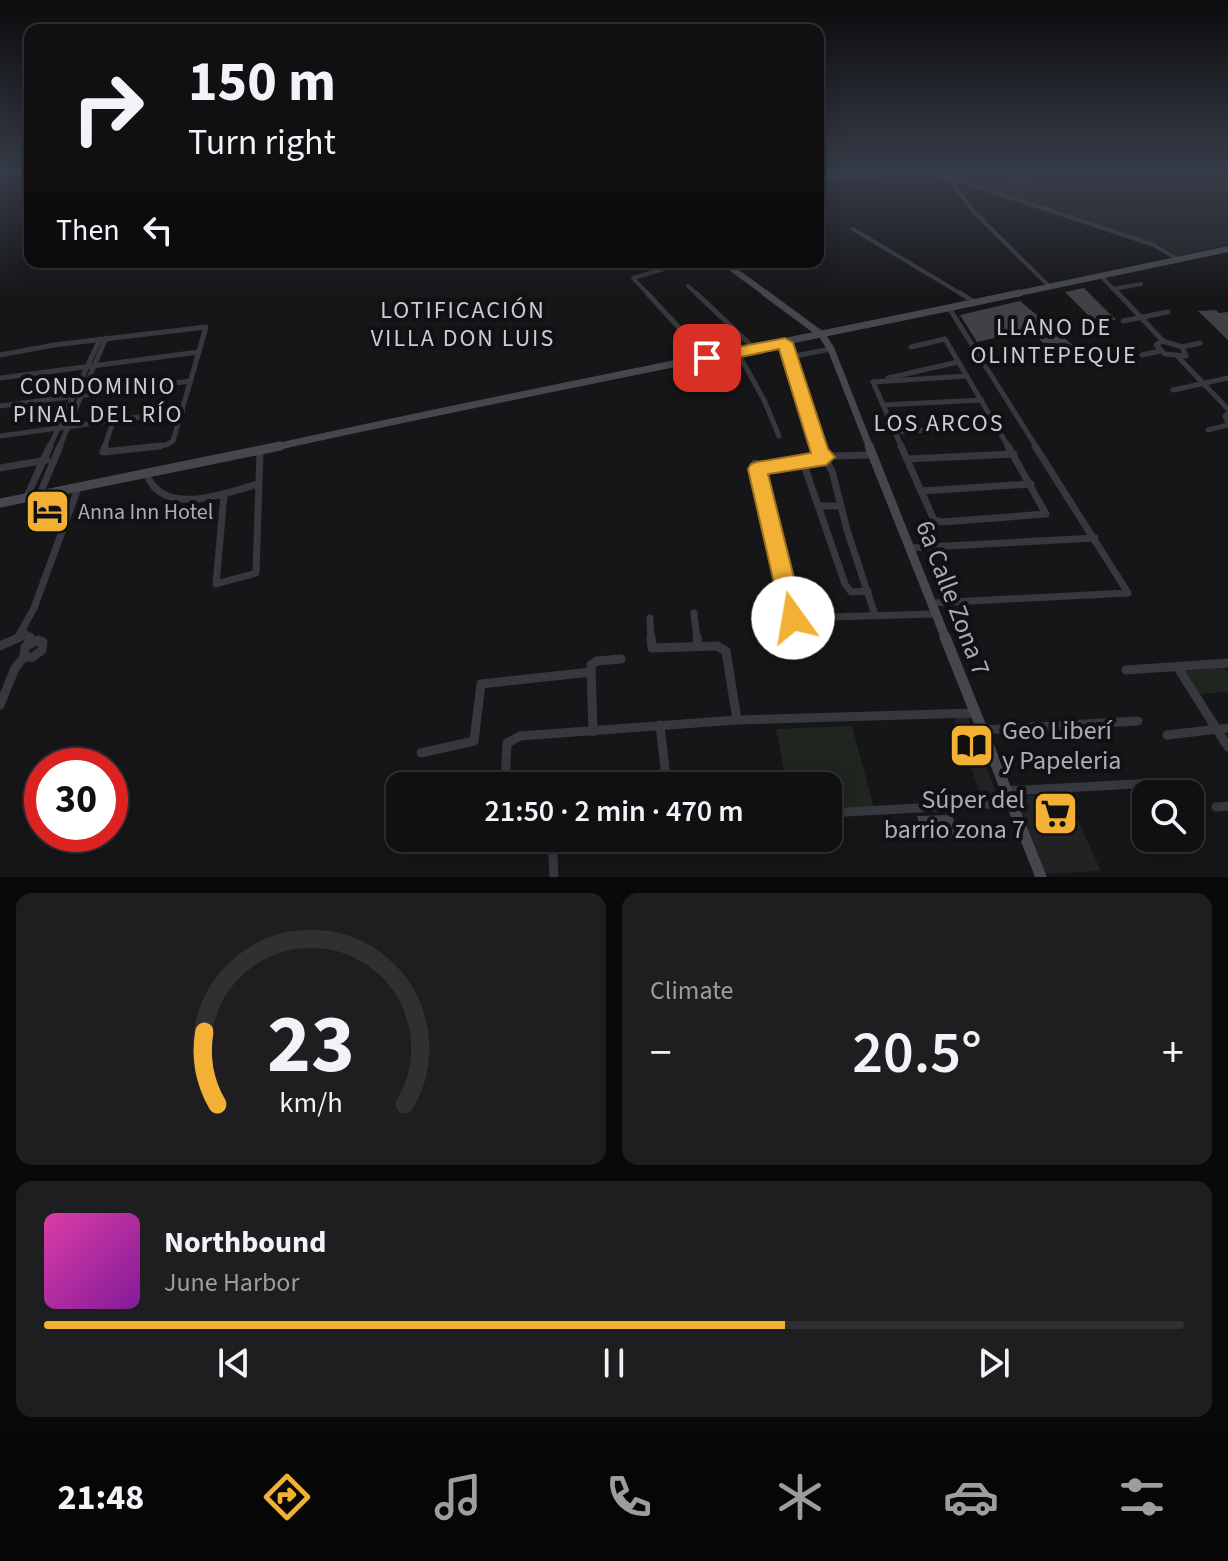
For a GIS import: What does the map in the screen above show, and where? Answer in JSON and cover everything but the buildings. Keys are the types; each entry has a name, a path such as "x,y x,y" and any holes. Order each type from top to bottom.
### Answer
{"main road":[{"path":"0,503 147,475 491,399 738,353 1228,249"},
{"path":"731,268 822,335"},
{"name":"6a Calle Zona 7","path":"822,335 831,349 1041,877"}],"street":[{"path":"976,214 1050,287"},
{"path":"1060,214 1154,245 1179,260"},
{"path":"853,229 976,303"},
{"path":"667,268 633,278 707,358"},
{"path":"1101,276 1163,341 1182,347 1200,343"},
{"path":"1113,289 1141,284"},
{"path":"688,286 755,349"},
{"path":"873,455 826,457 756,466 793,618 875,615 1128,593 949,308"},
{"path":"1123,321 1168,312"},
{"path":"0,355 206,327 171,443 104,452 102,449 114,419"},
{"path":"39,496 103,339"},
{"path":"873,382 932,517 939,522 1045,516 1045,508 945,339 911,347"},
{"path":"1160,351 1157,343 1163,341"},
{"path":"785,343 820,453 826,457 875,615"},
{"path":"1179,358 1187,354 1182,347"},
{"path":"790,357 831,349"},
{"path":"1142,355 1160,351 1179,358 1228,411 1225,416 1228,424 1208,430"},
{"path":"0,378 199,352"},
{"path":"738,353 764,400 779,436"},
{"path":"873,382 958,362"},
{"path":"873,382 967,376"},
{"path":"1173,390 1228,378"},
{"path":"0,406 191,381"},
{"path":"883,405 982,400"},
{"path":"0,436 183,411"},
{"path":"26,498 65,426"},
{"path":"895,432 997,426"},
{"path":"224,495 216,584 256,573 260,451"},
{"path":"907,459 1014,454"},
{"path":"0,468 55,458"},
{"path":"803,462 847,589 852,592 868,591"},
{"path":"147,475 150,486 164,495 191,498 224,495 257,484"},
{"path":"35,481 46,480"},
{"path":"921,491 1031,484"},
{"path":"19,635 34,608 78,488"},
{"path":"820,506 841,506"},
{"path":"910,548 1095,538"},
{"path":"694,613 698,646"},
{"path":"650,618 652,648 698,646 720,647 726,651 737,720"},
{"path":"0,646 19,635 28,635 28,644"},
{"path":"0,705 15,668 24,657 36,655 44,644 38,640 28,644 23,650 24,657"},
{"path":"593,732 591,672 594,662 621,659"},
{"path":"1126,670 1228,663"},
{"path":"1178,668 1228,747"},
{"path":"421,753 474,741 481,684 591,672"},
{"path":"506,772 507,743 511,739 737,720 974,713"},
{"path":"981,730 1138,721"},
{"path":"660,725 665,772"},
{"path":"1167,735 1228,728"},
{"path":"1005,791 1132,784"},
{"path":"842,812 1010,803"},
{"path":"1216,807 1228,806"},
{"path":"553,852 554,877"}],"shaded area":[{"path":"1064,214 1228,214 1228,245 1177,256 1162,246"},
{"path":"1225,668 1228,672 1228,692 1199,694 1184,671"},
{"path":"968,717 999,801 983,802 954,718"},
{"path":"852,726 874,808 842,809 842,772 784,772 776,729"},
{"path":"1066,794 1101,871 1044,874 1013,796"}],"place":[{"name":"Anna Inn Hotel","path":"47,512"},
{"name":"Geo Liberí y Papeleria","path":"971,745"},
{"name":"Súper del barrio zona 7","path":"1056,814"}],"district":[{"name":"LOTIFICACIÓN VILLA DON LUIS","path":"463,324"},
{"name":"LLANO DE OLINTEPEQUE","path":"1054,341"},
{"name":"CONDOMINIO PINAL DEL RÍO","path":"98,400"},
{"name":"LOS ARCOS","path":"939,423"}],"route":[{"path":"707,358 785,343 820,453 826,457 757,469 793,618"}]}
